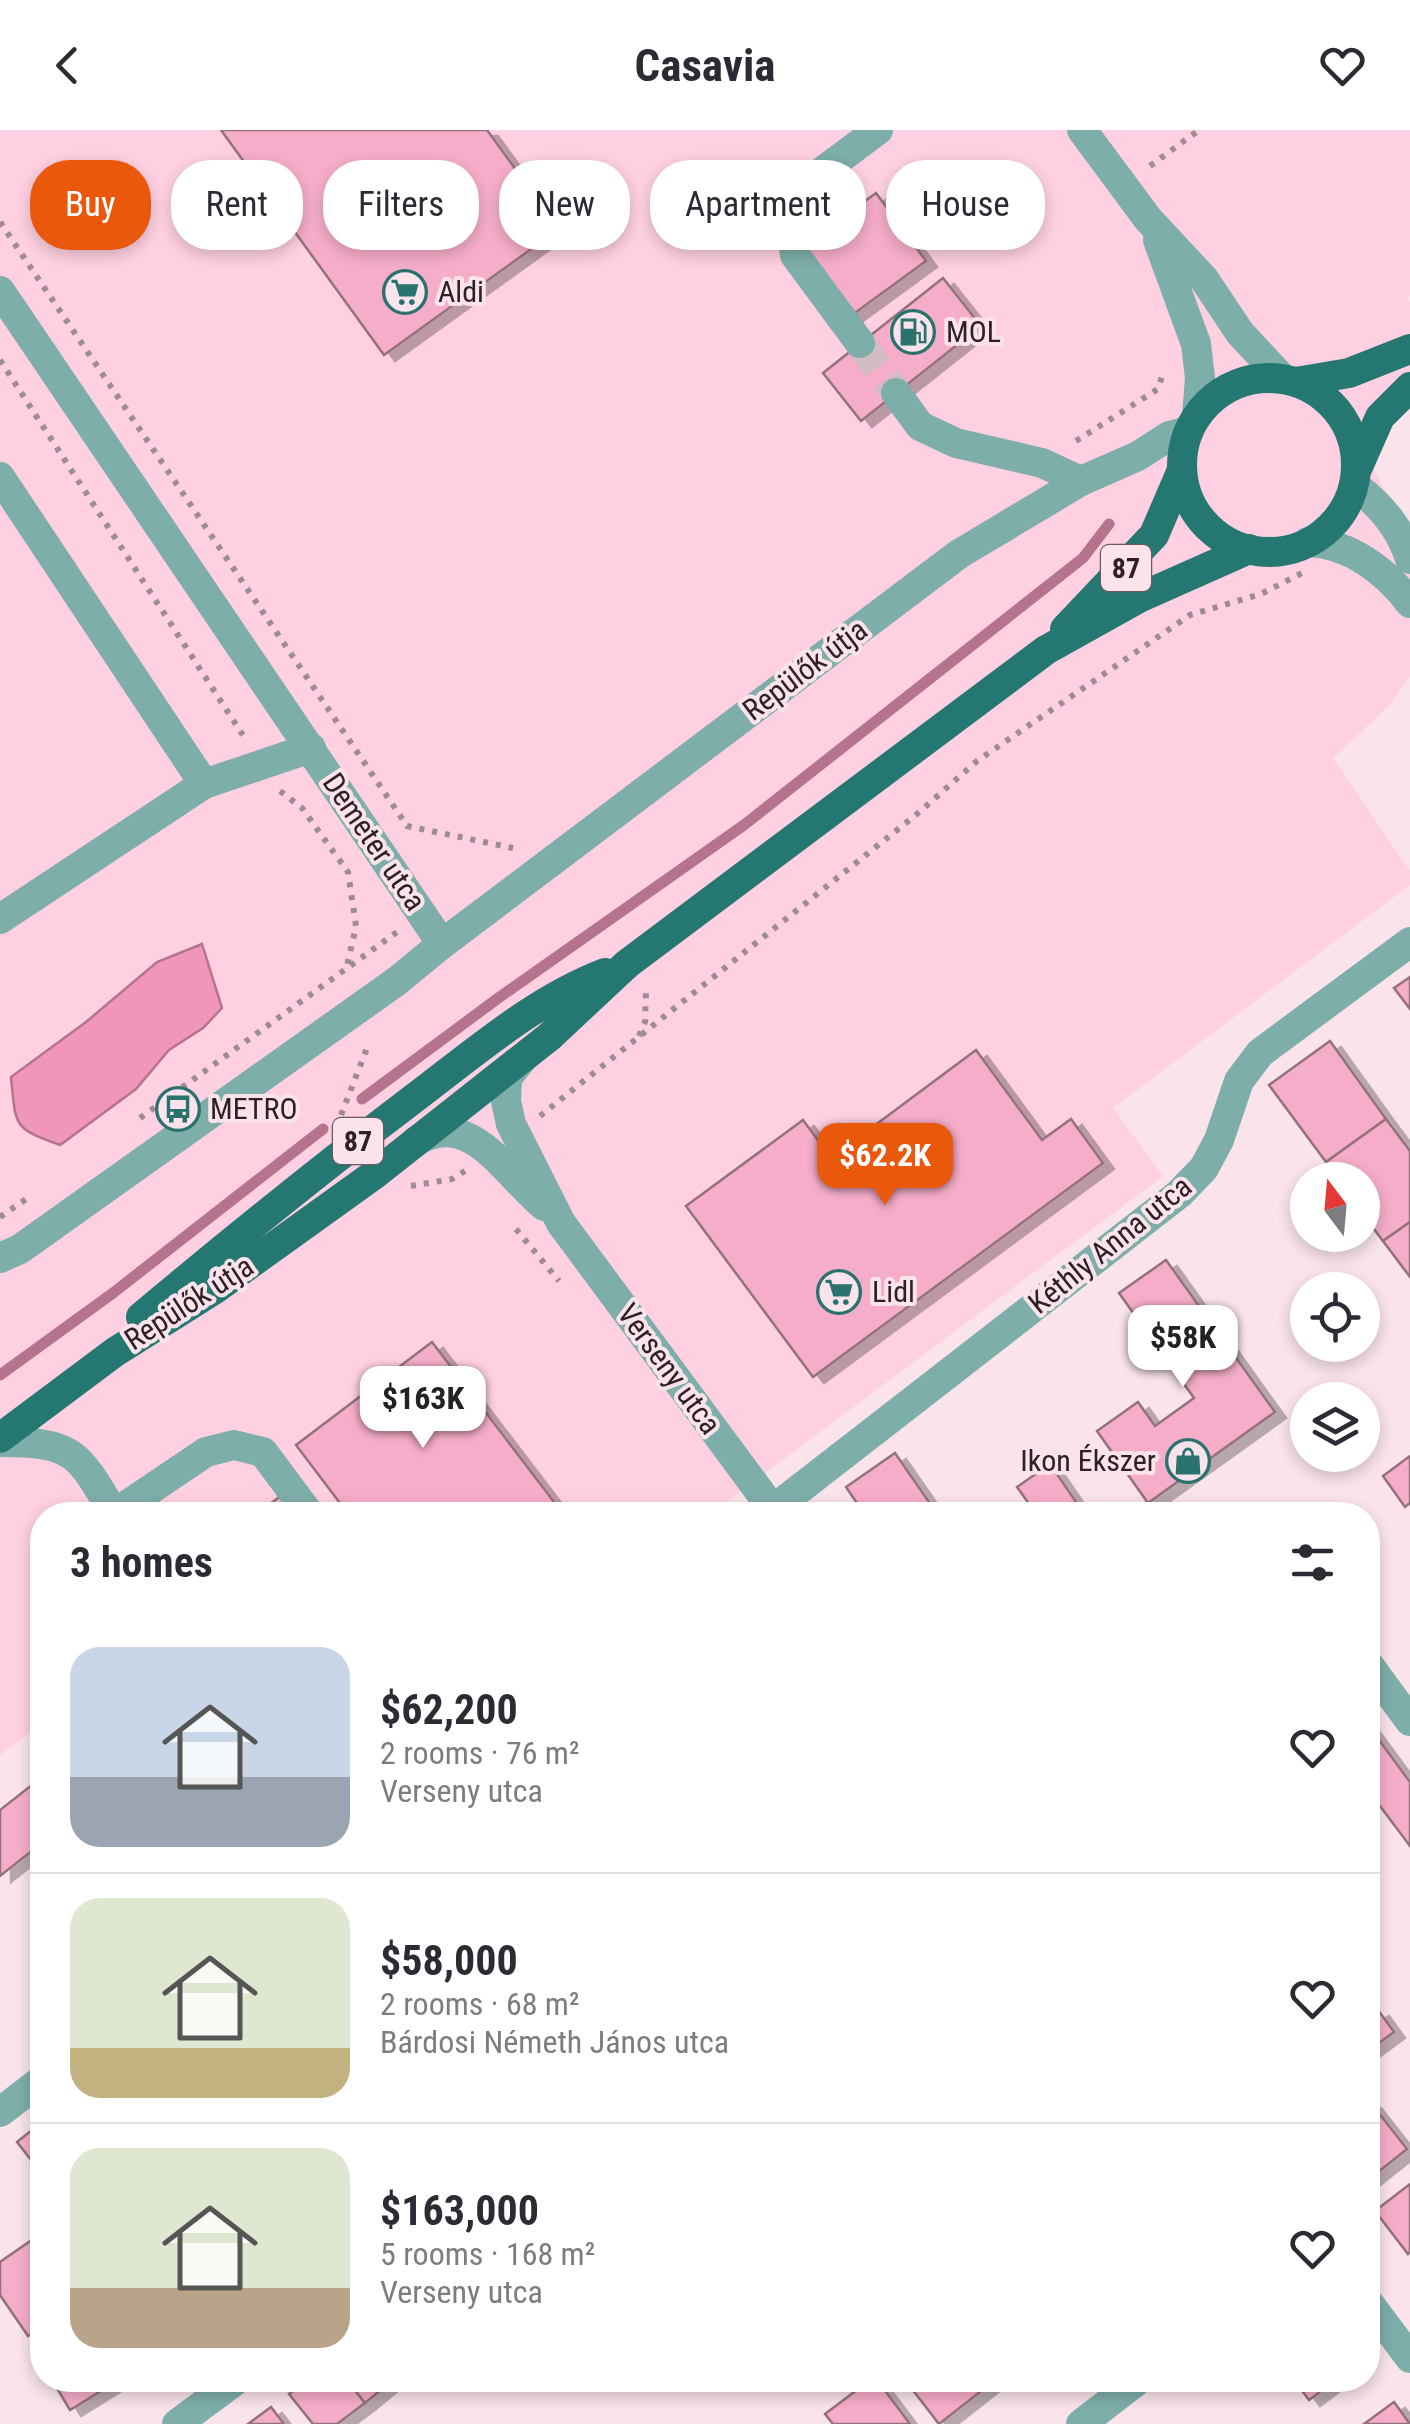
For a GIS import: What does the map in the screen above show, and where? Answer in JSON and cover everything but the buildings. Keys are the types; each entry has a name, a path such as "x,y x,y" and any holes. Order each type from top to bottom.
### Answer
{"main road":[{"path":"1193,424 1214,398 1235,385 1258,379 1289,381 1349,373 1410,349"},
{"path":"1289,381 1329,402 1345,422 1354,446 1355,478"},
{"path":"1308,542 1338,518 1380,417 1410,387"},
{"name":"87","path":"1182,470 1193,424"},
{"path":"1182,470 1188,497 1202,520 1223,539 1249,549"},
{"name":"Repülők útja","path":"1046,650 1154,535 1182,470"},
{"name":"87","path":"1249,549 1273,552 1308,542"},
{"name":"Repülők útja","path":"116,1352 214,1289 375,1174 549,1037 627,964 1046,650 1142,597 1249,549"},
{"name":"Repülők útja","path":"116,1352 134,1323 354,1144 530,1012 578,984 627,964"},
{"name":"87","path":"0,1440 116,1352"}],"street":[{"path":"860,344 795,255 791,224 796,200 819,174 878,130"},
{"path":"1082,130 1148,219 1194,266 1240,333 1289,381"},
{"path":"1148,219 1196,344 1200,378 1193,424"},
{"name":"Demeter utca","path":"0,291 442,944 79,1208 20,1249 0,1258"},
{"path":"896,393 920,426 944,438 1042,463 1080,482"},
{"name":"Repülők útja","path":"442,944 959,554 1080,482 1138,456 1193,424"},
{"path":"0,477 204,784"},
{"path":"1355,478 1383,510 1410,559"},
{"path":"1308,542 1330,543 1340,548 1382,574 1410,602"},
{"path":"0,919 204,784 311,748"},
{"name":"Kéthly Anna utca","path":"786,1502 1179,1194 1204,1168 1219,1140 1239,1081 1260,1054 1410,942"},
{"name":"Verseny utca","path":"528,1053 506,1078 508,1113 561,1223 764,1502"},
{"name":"Verseny utca","path":"404,1148 437,1131 468,1136 561,1223"},
{"path":"0,1440 47,1442 74,1456 107,1502"},
{"path":"132,1502 206,1452 234,1445 264,1452 301,1502"},
{"path":"1380,1680 1410,1721"},
{"path":"0,2112 30,2089"},
{"path":"1380,2318 1410,2358"},
{"path":"177,2424 220,2392"},
{"path":"1081,2424 1122,2392"}],"path":[{"path":"1150,166 1199,130"},
{"path":"0,222 408,826 514,848"},
{"path":"0,360 260,765 286,798 302,808 348,872 356,926 347,968"},
{"path":"646,992 646,1022 638,1038 917,814 977,761 1190,615 1261,594 1340,548"},
{"path":"339,974 379,1022 340,1110 354,1144"}],"shaded area":[{"path":"0,130 1410,130 1410,388 1370,461 1410,543 1410,676 1388,707 1333,758 1410,871 1410,885 1113,1108 1163,1176 726,1502 30,1502 30,1733 0,1755"},
{"path":"202,944 222,1008 203,1028 169,1050 136,1089 60,1145 25,1129 16,1116 11,1077 86,1022 157,962"}],"waterway":[{"path":"362,1099 744,825 1083,558 1109,524"},
{"path":"0,1375 113,1293 323,1129"}],"tunnel":[{"path":"860,343 896,393"}],"place":[{"name":"Aldi","path":"405,292"},
{"name":"MOL","path":"913,332"},
{"name":"METRO","path":"178,1109"},
{"name":"Lidl","path":"839,1292"},
{"name":"Ikon Ékszer","path":"1188,1461"}]}
